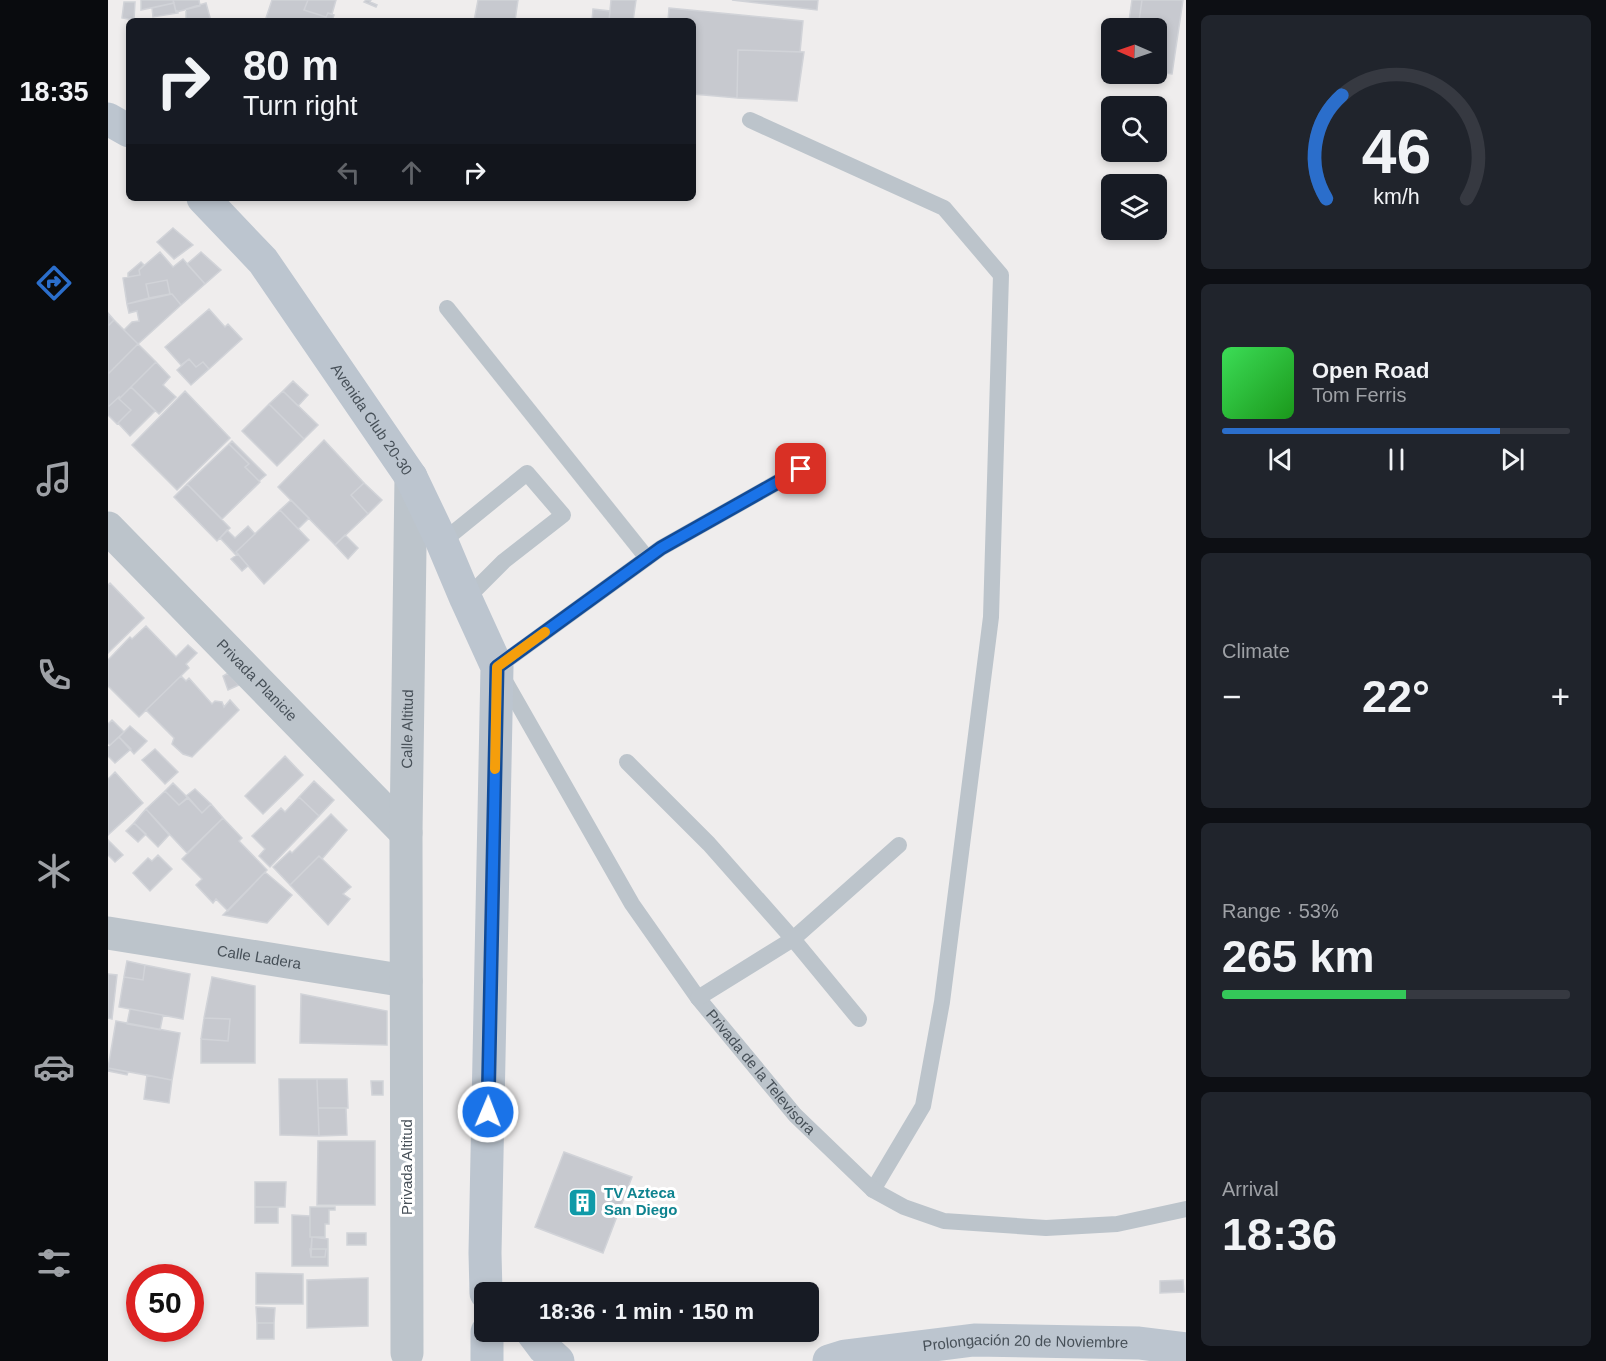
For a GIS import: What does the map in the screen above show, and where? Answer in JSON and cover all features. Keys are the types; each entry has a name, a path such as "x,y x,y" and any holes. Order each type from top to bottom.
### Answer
{"main road":[{"path":"108,119 126,129"},
{"name":"Avenida Club 20-30","path":"206,201 263,261 411,477 497,667"},
{"path":"485,1282 484,1253 497,667"},
{"path":"484,1253 501,1282"},
{"name":"Prolongación 20 de Noviembre","path":"829,1361 845,1356 974,1340 1139,1343 1186,1349"},
{"path":"487,1342 487,1361"},
{"path":"540,1342 558,1361"}],"street":[{"name":"Calle Altitud","path":"406,981 411,477"},
{"name":"Privada Planicie","path":"108,528 406,833"},
{"name":"Calle Ladera","path":"110,932 406,981"},
{"name":"Privada Altitud","path":"406,981 407,1353"}],"lane":[{"path":"750,120 944,208 1001,275 991,617 942,1002 923,1106 873,1190"},
{"path":"447,308 647,558"},
{"path":"497,667 661,548 801,469"},
{"path":"442,542 527,473 562,515 504,561 466,599"},
{"name":"Privada de la Televisora","path":"497,667 632,904 698,998 795,1114 873,1190 904,1207 944,1221 1046,1228 1117,1224 1186,1209"},
{"path":"627,762 709,844 793,939 859,1019"},
{"path":"698,998 793,939 899,845"}],"building":[{"path":"141,0 173,0 174,3 141,10"},
{"path":"173,0 199,0 200,6 176,12"},
{"path":"272,0 308,0 304,10 326,17 328,13 334,15 333,18 266,18"},
{"path":"308,0 336,0 332,14 328,13 326,17 304,10"},
{"path":"371,0 370,2 377,5 376,7 364,2"},
{"path":"478,0 518,0 515,18 475,18"},
{"path":"611,0 636,0 633,18 609,18"},
{"path":"732,0 818,0 817,10"},
{"path":"1132,0 1142,0 1139,18 1129,18"},
{"path":"1142,0 1183,0 1172,74 1167,73 1167,18 1139,18"},
{"path":"124,2 135,2 134,18 122,18"},
{"path":"174,3 178,13 153,17 152,8"},
{"path":"206,3 210,18 186,18 186,9"},
{"path":"669,8 803,21 800,52 738,50 737,98 696,94 696,18 668,18"},
{"path":"593,9 610,11 609,18 592,18"},
{"path":"738,50 804,52 797,101 737,98"},
{"path":"173,228 193,245 174,259 157,242"},
{"path":"160,252 173,267 183,259 205,284 181,305 170,294 167,280 146,284 149,298 127,304 123,278 140,275 139,270"},
{"path":"201,252 221,270 205,284 187,264"},
{"path":"141,262 144,265 139,270 140,275 128,277 128,273"},
{"path":"167,280 170,294 149,298 146,284"},
{"path":"172,294 181,305 138,344 124,330 132,322 139,321 137,311 129,313 127,304"},
{"path":"209,309 225,327 228,324 242,339 209,369 203,362 196,367 189,359 181,365 165,347"},
{"path":"108,313 114,320 108,326"},
{"path":"114,320 138,344 108,374 108,326"},
{"path":"138,344 156,362 108,407 108,374"},
{"path":"189,359 196,367 203,362 209,369 191,385 177,370"},
{"path":"156,362 170,377 163,385 176,397 159,414 131,387"},
{"path":"293,381 308,395 298,406 283,391"},
{"path":"131,387 155,411 130,436 118,423 131,410 119,399"},
{"path":"185,391 230,438 177,490 132,445"},
{"path":"283,391 318,425 304,439 269,404"},
{"path":"119,397 131,410 117,424 108,415 108,407"},
{"path":"269,404 304,439 277,466 242,431"},
{"path":"324,440 364,483 351,495 368,514 335,545 278,487"},
{"path":"232,441 266,475 259,481 245,467 249,464 229,444"},
{"path":"229,444 249,464 245,467 260,482 222,519 187,484"},
{"path":"364,483 382,500 368,514 351,495"},
{"path":"187,484 230,528 217,541 174,497"},
{"path":"291,500 309,518 298,529 280,510"},
{"path":"280,510 309,540 264,584 236,552"},
{"path":"248,526 255,534 236,552 238,554 236,555 220,538 227,530 235,538"},
{"path":"345,535 358,548 348,559 335,545"},
{"path":"238,554 248,566 242,571 231,559"},
{"path":"110,583 144,618 108,653 108,585"},
{"path":"146,626 176,657 188,645 197,653 186,664 189,668 139,717 108,686 108,660 130,637 132,639"},
{"path":"228,673 239,685 228,690 223,676"},
{"path":"181,676 186,681 189,678 212,704 215,701 222,702 224,707 230,700 239,710 192,757 183,754 172,744 174,738 146,710"},
{"path":"112,720 124,732 110,745 108,743 108,724"},
{"path":"130,726 147,741 134,754 119,737"},
{"path":"119,737 131,749 115,763 108,756 108,747"},
{"path":"155,749 178,772 165,784 142,760"},
{"path":"285,756 303,775 263,814 245,796"},
{"path":"115,772 143,803 108,835 108,779"},
{"path":"314,781 334,800 319,816 299,797"},
{"path":"173,783 188,798 179,805 165,791"},
{"path":"195,789 211,804 202,813 186,796"},
{"path":"165,791 179,805 188,797 202,813 211,804 223,818 187,853 146,809"},
{"path":"299,797 319,816 270,867 259,856 265,849 252,836 281,808 285,812"},
{"path":"146,809 169,835 158,847 134,823"},
{"path":"331,814 347,830 322,859 319,856 290,885 273,867 290,851 292,853"},
{"path":"223,818 242,838 239,841 267,870 228,911 216,899 213,903 196,885 202,879 182,859"},
{"path":"134,823 146,834 138,842 126,831"},
{"path":"108,840 123,855 115,862 108,855"},
{"path":"158,855 172,869 150,891 133,873 148,858 152,861"},
{"path":"319,856 351,887 343,894 350,899 328,925 290,885"},
{"path":"265,872 292,895 267,923 223,915"},
{"path":"127,961 145,965 143,980 124,977"},
{"path":"145,965 190,974 183,1019 119,1007 124,977 143,980"},
{"path":"108,974 117,975 112,1019 108,1018"},
{"path":"212,977 255,986 255,1063 201,1063 201,1039 228,1041 230,1019 204,1018"},
{"path":"301,994 387,1011 387,1045 300,1043"},
{"path":"130,1009 163,1015 160,1030 127,1024"},
{"path":"204,1018 230,1019 228,1041 201,1039"},
{"path":"116,1021 180,1033 172,1080 108,1068"},
{"path":"108,1068 128,1072 127,1075 108,1071"},
{"path":"147,1075 172,1080 169,1103 144,1099"},
{"path":"279,1079 317,1079 319,1136 280,1135"},
{"path":"317,1079 347,1079 348,1108 318,1108"},
{"path":"371,1081 383,1081 383,1095 372,1095"},
{"path":"318,1108 346,1108 347,1135 319,1136"},
{"path":"318,1141 375,1141 375,1205 317,1205"},
{"name":"TV Azteca San Diego","path":"564,1152 632,1177 603,1253 535,1227"},
{"path":"255,1182 286,1182 285,1207 255,1207"},
{"path":"255,1207 278,1207 278,1223 255,1223"},
{"path":"310,1207 335,1207 335,1210 329,1210 329,1224 325,1224 325,1237 310,1237"},
{"path":"292,1215 310,1216 311,1257 325,1257 326,1249 328,1249 328,1266 292,1266"},
{"path":"347,1233 366,1233 366,1245 347,1245"},
{"path":"312,1237 328,1239 328,1249 311,1249"},
{"path":"310,1249 326,1249 325,1257 311,1257"},
{"path":"256,1273 303,1274 303,1304 256,1304"},
{"path":"368,1278 368,1326 307,1328 307,1280"},
{"path":"1183,1280 1184,1292 1160,1293 1160,1281"},
{"path":"256,1307 275,1308 274,1323 257,1323"},
{"path":"257,1323 274,1323 274,1339 257,1339"}],"slow traffic":[{"path":"495,769 497,667 545,632"}],"place":[{"name":"TV Azteca San Diego","path":"583,1202"}],"route":[{"path":"488,1112 497,667 661,548 801,469"}]}
